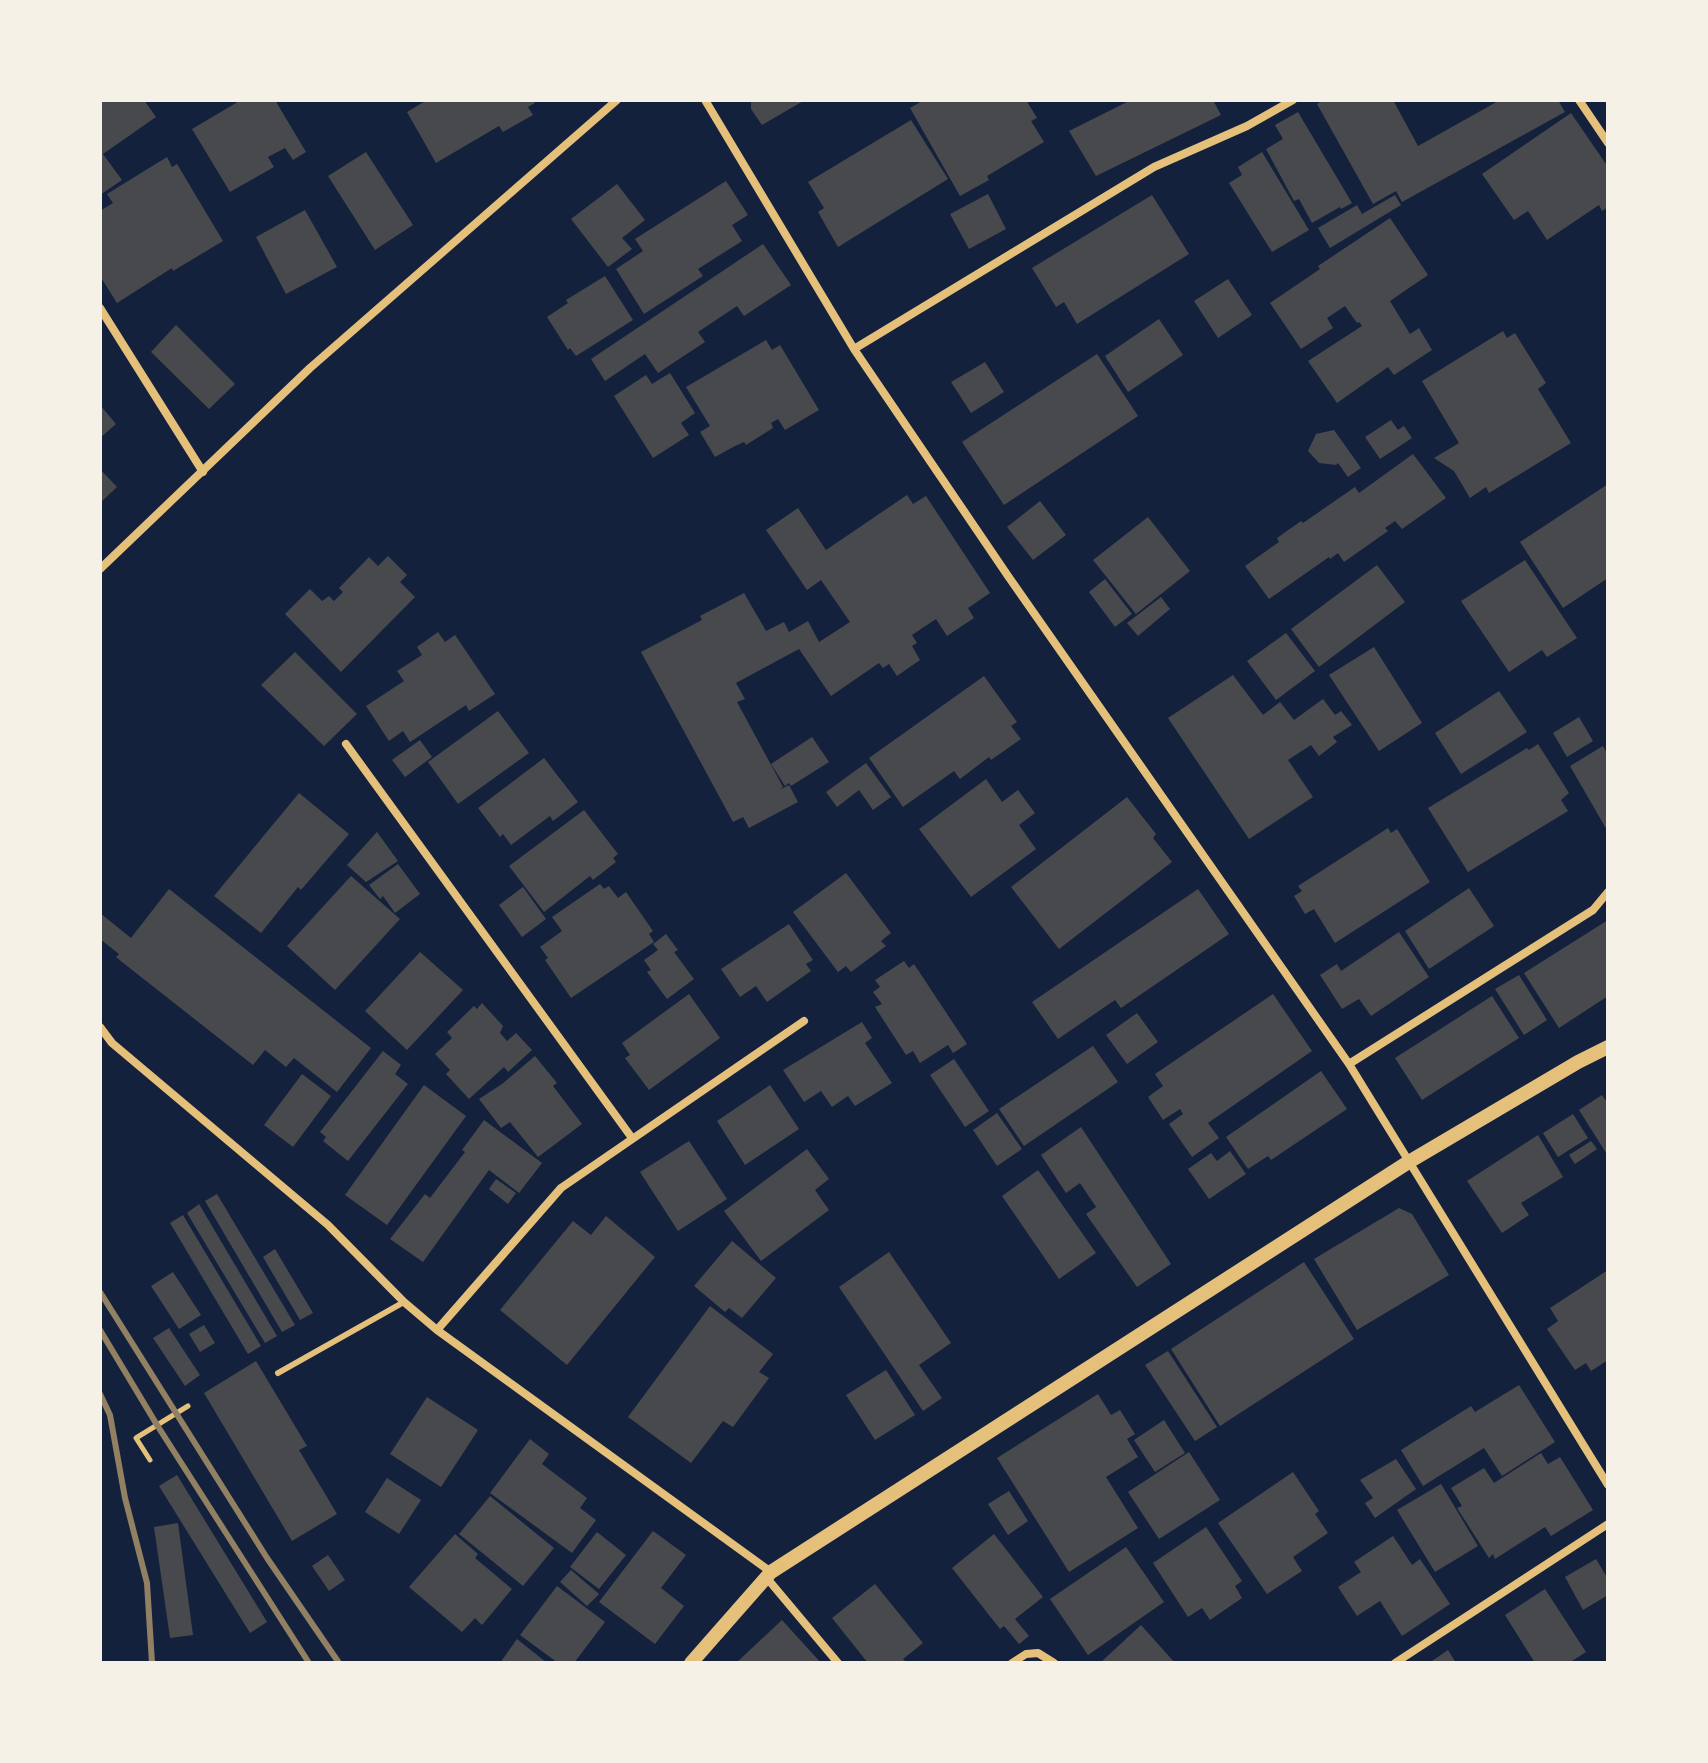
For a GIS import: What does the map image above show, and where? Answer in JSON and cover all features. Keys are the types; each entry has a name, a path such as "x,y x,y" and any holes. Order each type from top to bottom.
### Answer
{"street":[{"path":"100,569 310,368 617,100"},
{"path":"705,100 854,349 1008,576 1349,1064 1407,1163 1608,1485"},
{"path":"854,349 1154,167 1247,126 1293,100"},
{"path":"1579,100 1608,143"},
{"path":"100,308 203,472"},
{"path":"346,744 632,1138"},
{"path":"1349,1064 1593,910 1608,892"},
{"path":"437,1330 561,1188 804,1021"},
{"path":"100,1027 112,1043 328,1225 404,1302 437,1330 769,1574 838,1663"},
{"path":"691,1663 769,1574 1407,1163 1608,1047"},
{"path":"1395,1663 1608,1524"},
{"path":"1012,1663 1026,1654 1038,1653 1054,1663"}],"lane":[{"path":"278,1373 404,1302"}],"path":[{"path":"150,1460 136,1438 188,1406"}],"building":[{"path":"100,100 144,100 156,117 103,154 122,180 100,195"},
{"path":"241,100 275,100 306,152 293,160 285,148 268,157 274,167 230,192 192,129"},
{"path":"427,100 533,100 535,103 528,107 533,115 503,132 499,126 436,163 407,112"},
{"path":"751,100 805,100 762,125 751,109"},
{"path":"924,100 1026,100 1037,118 1031,121 1044,142 960,196 910,108"},
{"path":"1131,100 1213,100 1221,115 1096,176 1069,131"},
{"path":"1324,100 1393,100 1418,146 1500,100 1558,100 1565,112 1402,202 1396,191 1373,204 1317,104"},
{"path":"1298,112 1352,203 1312,223 1299,199 1294,201 1266,149 1283,139 1275,125"},
{"path":"1571,113 1608,167 1608,207 1602,211 1599,205 1547,240 1528,211 1514,220 1482,174"},
{"path":"911,120 948,179 838,247 818,212 824,208 808,182"},
{"path":"366,152 413,225 375,250 328,176"},
{"path":"1262,152 1309,230 1272,252 1229,183 1242,175 1238,167"},
{"path":"167,157 172,167 177,164 223,241 173,271 172,268 117,303 100,276 100,211 113,203 107,194"},
{"path":"726,181 748,215 732,225 742,241 698,269 703,276 644,314 616,269 643,251 635,239"},
{"path":"617,184 645,220 622,238 632,249 608,267 571,219"},
{"path":"988,194 1006,229 969,249 950,214"},
{"path":"1152,195 1189,254 1077,324 1064,302 1056,307 1032,268"},
{"path":"1395,195 1401,205 1330,248 1318,228 1357,205 1362,214"},
{"path":"305,210 337,267 286,294 256,237"},
{"path":"1390,218 1428,275 1390,301 1410,334 1419,328 1432,350 1394,375 1388,367 1337,403 1308,361 1362,326 1345,306 1327,318 1333,328 1301,349 1270,303 1320,269 1318,266"},
{"path":"763,244 791,285 744,316 737,306 698,332 705,342 658,373 645,354 605,381 591,359"},
{"path":"605,276 633,320 576,356 570,348 568,350 547,317 568,303 566,300"},
{"path":"1228,279 1252,315 1218,338 1194,301"},
{"path":"1159,319 1183,355 1128,392 1105,356"},
{"path":"176,325 235,384 209,409 151,352"},
{"path":"1503,331 1507,338 1515,333 1546,383 1538,389 1571,443 1489,493 1486,487 1470,498 1454,471 1434,458 1459,443 1422,381"},
{"path":"766,340 772,350 780,345 819,410 785,430 778,419 771,423 773,428 746,445 744,442 715,457 700,432 710,426 686,387"},
{"path":"1097,354 1138,416 1004,505 962,442"},
{"path":"985,362 1004,392 971,413 951,382"},
{"path":"670,373 695,413 681,423 689,435 653,458 614,396 646,375 652,384"},
{"path":"100,405 116,424 100,438"},
{"path":"1391,420 1398,430 1404,426 1412,438 1380,459 1365,437"},
{"path":"1334,430 1361,468 1348,477 1338,463 1319,463 1308,451 1316,434"},
{"path":"1413,454 1446,498 1402,529 1395,521 1385,528 1388,531 1344,562 1338,553 1329,557 1269,599 1245,566 1279,542 1277,538 1301,521 1303,523 1355,487 1359,493"},
{"path":"100,469 117,487 100,503"},
{"path":"1608,484 1608,578 1563,608 1520,542"},
{"path":"907,495 913,504 926,496 990,593 968,608 974,618 947,636 936,619 912,635 917,643 912,646 920,660 897,676 889,664 883,668 879,663 831,696 799,649 736,683 745,699 737,702 783,787 779,790 789,785 798,802 749,828 743,817 733,822 641,652 702,620 700,616 744,593 766,631 784,622 789,632 808,621 819,642 850,622 821,580 807,590 766,530 798,508 826,550"},
{"path":"1040,501 1066,535 1033,560 1007,527"},
{"path":"1148,517 1190,571 1136,614 1093,560"},
{"path":"388,556 407,575 400,582 415,597 341,672 285,614 310,589 322,601 329,596 334,601 343,592 339,588 369,557 378,566"},
{"path":"1525,560 1577,638 1547,657 1542,650 1509,672 1461,601"},
{"path":"1377,565 1405,602 1319,667 1291,629"},
{"path":"1105,579 1132,614 1115,627 1089,592"},
{"path":"1161,597 1170,609 1138,636 1127,623"},
{"path":"438,632 445,642 455,635 495,694 469,711 466,705 410,742 403,731 389,741 366,706 404,681 397,671 422,655 417,647"},
{"path":"1286,633 1315,671 1276,700 1247,661"},
{"path":"1374,647 1422,723 1379,751 1329,675"},
{"path":"295,652 357,714 324,746 261,685"},
{"path":"1233,675 1263,715 1280,702 1294,720 1323,699 1335,715 1341,711 1352,725 1333,737 1337,742 1319,756 1311,745 1288,760 1313,797 1249,839 1168,718"},
{"path":"984,676 1017,722 1011,726 1021,739 991,760 989,757 960,779 954,771 903,807 869,758"},
{"path":"1499,691 1527,732 1461,774 1435,733"},
{"path":"498,711 529,753 458,804 428,762"},
{"path":"1579,717 1593,741 1567,757 1553,733"},
{"path":"812,737 829,762 791,786 789,783 785,786 771,764"},
{"path":"420,740 432,757 405,777 392,760"},
{"path":"1538,744 1569,793 1561,800 1568,811 1468,872 1428,808"},
{"path":"1603,746 1608,755 1608,832 1570,766"},
{"path":"544,758 578,802 553,821 550,816 511,845 503,834 500,837 478,808"},
{"path":"866,763 891,797 873,810 859,790 837,807 826,792"},
{"path":"986,779 1002,802 1018,790 1035,813 1019,825 1036,849 971,897 919,829"},
{"path":"299,793 349,834 301,890 298,887 261,933 214,896"},
{"path":"1127,797 1156,834 1153,838 1172,862 1059,949 1011,887"},
{"path":"584,810 618,854 613,858 616,862 593,880 590,876 544,912 509,866"},
{"path":"1388,828 1391,833 1397,829 1430,882 1335,943 1314,909 1305,914 1294,896 1302,891 1298,886"},
{"path":"377,832 398,861 366,882 347,865"},
{"path":"398,864 420,894 395,913 383,896 380,899 369,885"},
{"path":"846,873 891,933 881,941 886,946 851,972 846,966 838,972 793,912"},
{"path":"351,876 400,919 335,990 287,946"},
{"path":"600,884 604,889 609,886 618,898 626,892 653,931 649,934 654,942 571,998 545,960 548,958 540,947 562,931 552,917"},
{"path":"523,887 546,919 522,937 499,905"},
{"path":"1469,888 1494,926 1429,969 1405,931"},
{"path":"169,889 371,1048 337,1092 294,1058 286,1067 265,1050 253,1065 122,962 116,957 119,954 100,939 100,913 131,938"},
{"path":"1198,889 1229,934 1121,1008 1115,1000 1058,1039 1032,1002"},
{"path":"1608,920 1608,996 1559,1028 1524,973"},
{"path":"789,924 813,960 806,964 811,971 767,1002 756,986 740,997 721,969"},
{"path":"1399,932 1429,977 1371,1016 1359,999 1342,1009 1320,975 1337,964 1341,971"},
{"path":"666,934 678,950 674,952 694,979 667,999 647,972 651,970 644,960 658,950 653,944"},
{"path":"420,952 463,990 407,1050 365,1011"},
{"path":"904,961 909,968 914,964 967,1044 953,1053 948,1045 920,1063 913,1051 906,1055 875,1007 882,1004 873,992 880,987 875,980"},
{"path":"1519,975 1547,1020 1524,1035 1495,989"},
{"path":"689,994 720,1038 649,1090 625,1058 630,1055 622,1043"},
{"path":"1273,994 1312,1051 1208,1123 1219,1138 1192,1157 1169,1124 1183,1114 1180,1109 1163,1120 1148,1097 1163,1086 1155,1074"},
{"path":"1492,996 1519,1038 1422,1100 1395,1058"},
{"path":"482,1003 503,1026 500,1033 507,1041 516,1033 532,1050 508,1072 504,1067 469,1099 446,1074 450,1070 435,1054 452,1038 447,1032 474,1006 477,1009"},
{"path":"1137,1013 1158,1042 1127,1064 1106,1035"},
{"path":"862,1022 872,1038 865,1043 892,1083 855,1106 848,1096 832,1107 821,1091 804,1102 783,1070"},
{"path":"1093,1046 1118,1082 1024,1146 999,1109"},
{"path":"383,1051 401,1065 395,1074 408,1084 348,1161 323,1141 326,1137 320,1132"},
{"path":"535,1056 557,1083 553,1086 582,1124 538,1157 510,1122 501,1128 479,1099"},
{"path":"954,1059 989,1111 965,1127 930,1075"},
{"path":"1321,1071 1347,1109 1271,1160 1268,1156 1248,1169 1226,1137"},
{"path":"302,1074 331,1096 293,1147 264,1125"},
{"path":"424,1085 466,1116 387,1225 345,1195"},
{"path":"770,1085 799,1129 745,1165 717,1121"},
{"path":"1602,1095 1608,1104 1608,1156 1579,1110"},
{"path":"997,1113 1022,1149 997,1166 973,1130"},
{"path":"1573,1114 1588,1138 1558,1157 1543,1133"},
{"path":"484,1120 542,1163 519,1193 489,1170 423,1262 390,1239 425,1194 430,1198 465,1152 462,1150"},
{"path":"1081,1127 1171,1264 1137,1287 1086,1214 1096,1207 1080,1183 1066,1193 1041,1155"},
{"path":"1538,1135 1563,1177 1521,1203 1529,1215 1502,1233 1467,1181"},
{"path":"689,1141 727,1199 678,1231 640,1172"},
{"path":"1591,1141 1597,1149 1575,1164 1569,1155"},
{"path":"807,1149 829,1179 815,1190 829,1210 761,1261 724,1211"},
{"path":"1230,1151 1246,1174 1209,1199 1188,1169 1211,1153 1217,1161"},
{"path":"1038,1170 1096,1253 1059,1279 1002,1196"},
{"path":"496,1179 516,1193 508,1204 489,1189"},
{"path":"217,1194 295,1325 282,1332 205,1201"},
{"path":"199,1204 277,1336 265,1343 187,1213"},
{"path":"1399,1208 1412,1214 1449,1275 1357,1330 1314,1259"},
{"path":"183,1215 261,1346 248,1354 170,1223"},
{"path":"606,1216 655,1257 567,1365 500,1310 573,1221 591,1235"},
{"path":"732,1241 776,1278 742,1318 729,1308 725,1312 694,1286"},
{"path":"275,1249 313,1313 300,1320 263,1257"},
{"path":"889,1252 951,1343 919,1365 942,1398 923,1411 839,1287"},
{"path":"1304,1262 1354,1339 1220,1426 1171,1349"},
{"path":"1608,1270 1608,1360 1591,1371 1586,1363 1575,1370 1547,1329 1558,1321 1550,1308"},
{"path":"173,1272 201,1315 179,1329 151,1286"},
{"path":"710,1306 773,1354 759,1372 769,1378 733,1427 723,1421 691,1463 628,1417"},
{"path":"204,1325 215,1343 200,1352 189,1334"},
{"path":"169,1328 200,1375 185,1386 153,1338"},
{"path":"1168,1351 1217,1427 1195,1441 1145,1365"},
{"path":"256,1361 307,1446 299,1450 337,1514 292,1541 204,1393"},
{"path":"886,1370 915,1415 875,1440 846,1395"},
{"path":"1519,1385 1555,1442 1502,1476 1484,1448 1423,1486 1401,1450 1471,1406 1475,1412"},
{"path":"1098,1394 1111,1415 1120,1410 1135,1434 1127,1439 1138,1457 1106,1477 1138,1528 1069,1572 997,1458"},
{"path":"427,1397 478,1430 441,1487 390,1454"},
{"path":"1164,1420 1185,1453 1155,1472 1134,1440"},
{"path":"530,1439 549,1454 542,1464 587,1498 580,1508 596,1520 572,1553 490,1493"},
{"path":"1189,1452 1220,1500 1159,1539 1128,1492"},
{"path":"1541,1453 1548,1464 1560,1457 1593,1510 1551,1536 1545,1527 1495,1559 1493,1554 1489,1558 1457,1508 1462,1506 1451,1488 1484,1468 1494,1483"},
{"path":"1396,1459 1416,1489 1375,1518 1365,1503 1373,1498 1360,1480"},
{"path":"1293,1472 1319,1511 1315,1514 1328,1533 1293,1557 1302,1571 1267,1594 1218,1523"},
{"path":"177,1475 267,1622 250,1633 159,1486"},
{"path":"387,1478 421,1500 399,1534 365,1512"},
{"path":"1441,1484 1478,1546 1435,1572 1397,1510"},
{"path":"1009,1491 1028,1521 1008,1535 988,1504"},
{"path":"490,1496 554,1548 523,1586 459,1534"},
{"path":"178,1523 193,1635 170,1638 154,1527"},
{"path":"1206,1527 1242,1581 1235,1586 1242,1598 1210,1620 1202,1608 1188,1617 1153,1563"},
{"path":"653,1531 686,1555 661,1588 684,1606 655,1644 599,1602"},
{"path":"597,1532 626,1555 599,1589 570,1567"},
{"path":"455,1534 478,1554 475,1558 512,1589 482,1625 475,1618 462,1632 409,1587"},
{"path":"994,1534 1043,1597 1015,1619 1029,1636 1019,1644 1004,1626 1000,1629 952,1568"},
{"path":"1393,1536 1412,1565 1420,1559 1450,1604 1402,1636 1380,1601 1357,1616 1338,1587 1361,1572 1354,1562"},
{"path":"1126,1547 1164,1602 1088,1655 1050,1599"},
{"path":"328,1555 345,1580 329,1591 312,1566"},
{"path":"1596,1559 1608,1579 1608,1595 1583,1610 1565,1577"},
{"path":"571,1570 599,1594 587,1606 560,1582"},
{"path":"875,1584 923,1643 903,1659 907,1663 868,1663 832,1618"},
{"path":"557,1586 605,1622 574,1663 558,1663 520,1635"},
{"path":"1545,1589 1586,1652 1569,1663 1535,1663 1505,1615"},
{"path":"782,1620 821,1663 736,1663"},
{"path":"1141,1625 1175,1663 1100,1663"},
{"path":"517,1639 547,1663 500,1663"},
{"path":"1448,1650 1456,1663 1429,1663"}],"railway":[{"path":"100,1292 267,1558 339,1663"},
{"path":"100,1330 309,1663"},
{"path":"100,1394 110,1415 125,1498 147,1583 152,1663"}]}
